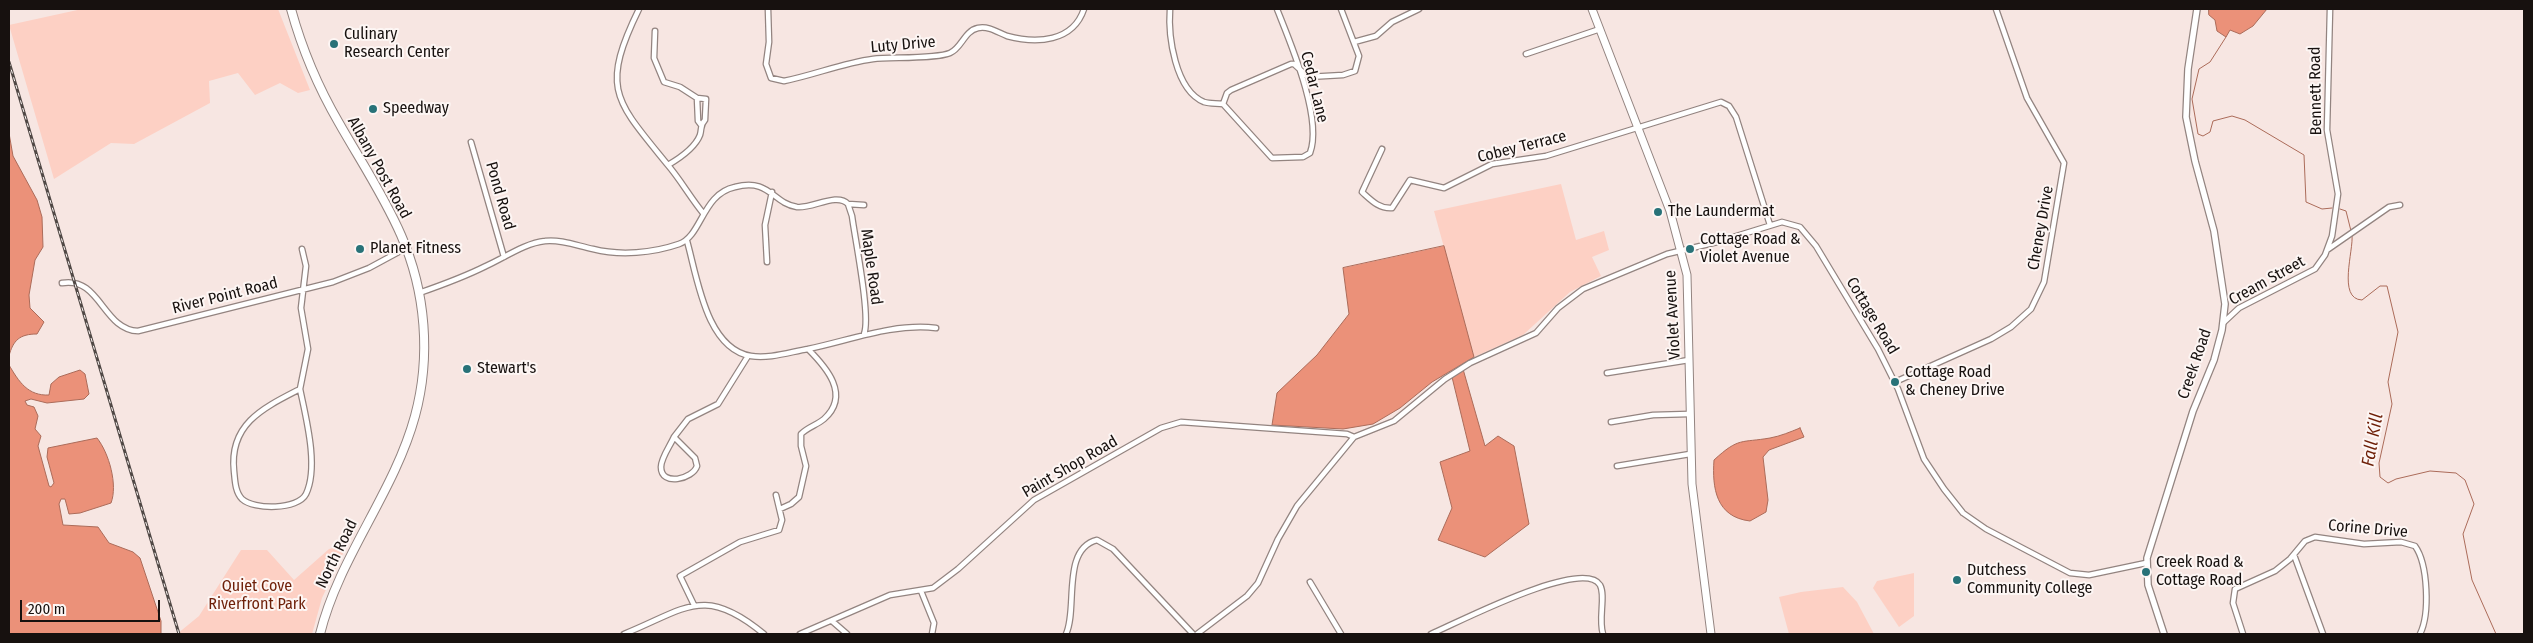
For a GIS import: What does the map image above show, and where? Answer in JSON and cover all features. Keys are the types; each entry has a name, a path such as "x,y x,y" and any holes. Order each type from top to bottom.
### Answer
{"highway":[{"name":"Albany Post Road","path":"291,9 318,84 389,211 406,248 419,293 424,349 417,406 404,447 371,516"},
{"name":"North Road","path":"320,634 333,593 371,516"}],"main road":[{"name":"Violet Avenue","path":"1592,9 1670,211 1682,250 1688,288 1690,454 1696,521 1711,634"}],"street":[{"path":"639,9 619,56 617,89 629,118 668,165 703,213"},
{"name":"Luty Drive","path":"768,9 767,68 771,78 784,81 872,59 950,53 976,29 984,28 1006,35 1035,40 1060,37 1067,33 1079,20 1084,9"},
{"path":"1170,9 1170,33 1184,82 1196,97 1205,102 1224,104 1227,93 1231,90 1291,64 1294,64 1308,78 1350,74 1355,70 1359,62 1342,9"},
{"name":"Cedar Lane","path":"1224,104 1269,156 1277,159 1308,155 1313,144 1309,111 1301,73 1277,9"},
{"path":"1354,42 1376,36 1392,22 1419,9"},
{"name":"Cheney Drive","path":"1895,382 1991,339 2012,327 2031,309 2044,282 2064,162 2026,98 1996,9"},
{"name":"Creek Road","path":"2164,634 2150,593 2146,563 2157,522 2193,411 2214,360 2223,323 2224,289 2215,239 2186,117 2188,69 2197,9"},
{"name":"Bennett Road","path":"2330,9 2327,130 2338,202"},
{"path":"1526,54 1600,29"},
{"path":"655,30 654,58 664,82 680,88 697,98 706,99 705,120 701,125 700,135 690,149 668,165"},
{"path":"697,98 698,121 701,125"},
{"path":"1638,128 1709,104 1725,103 1736,117 1770,225"},
{"name":"Cobey Terrace","path":"1382,148 1365,181 1362,192 1375,203 1388,208 1394,206 1410,180 1444,188 1492,164 1546,156 1638,128"},
{"name":"Pond Road","path":"471,142 504,257"},
{"path":"864,204 848,204 845,201 837,200 806,208 796,207 772,192 754,185 735,187 719,193 703,213 687,241 703,303 712,324 727,342 748,356 778,355 847,341 864,334 916,326 936,328"},
{"path":"767,262 765,225 772,192"},
{"name":"Cream Street","path":"2223,323 2243,305 2309,273 2320,263 2332,236 2338,202"},
{"name":"Maple Road","path":"848,204 852,216 864,305 866,325 864,334"},
{"path":"2327,250 2389,207 2400,205"},
{"name":"Cottage Road","path":"1354,437 1394,421 1445,379 1470,363 1536,333 1573,294 1667,254 1716,242 1770,225 1790,222 1806,232 1878,348 1895,382 1924,459 1951,500 1972,520 2042,560 2070,573 2089,575 2146,563"},
{"path":"419,293 547,240 609,252 653,250 687,241"},
{"name":"River Point Road","path":"62,283 74,281 84,285 119,324 138,331 304,290 357,273 406,248"},
{"path":"300,389 264,408 236,439 232,455 235,481 240,497 249,504 288,505 305,495 309,484 310,453 307,422 300,389 308,349 301,308 306,262 302,249"},
{"path":"780,508 791,504 799,497 806,466 801,434 825,418 834,404 836,393 827,368 808,349"},
{"path":"674,437 695,458 697,466 692,473 675,479 668,478 663,474 661,466 674,437 688,419 718,404 748,356"},
{"path":"1607,373 1689,360"},
{"path":"1611,422 1654,416 1689,414"},
{"name":"Paint Shop Road","path":"800,634 890,595 933,588 953,574 1034,500 1161,428 1181,422 1347,434 1354,437"},
{"path":"1066,634 1072,616 1072,585 1075,565 1088,544 1097,540 1113,549 1195,634 1247,596 1258,583 1278,539 1297,506 1354,437"},
{"path":"1616,466 1690,454"},
{"path":"694,605 680,576 740,542 778,531 782,522 776,495"},
{"name":"Corine Drive","path":"2294,555 2305,541 2315,538 2364,544 2401,542 2415,546 2422,562 2425,589 2424,626 2420,634"},
{"path":"2243,634 2233,603 2235,589 2275,571 2294,555 2323,634"},
{"path":"1431,634 1522,594 1558,581 1580,578 1595,581 1600,585 1602,599 1600,620 1603,634"},
{"path":"1310,582 1341,634"},
{"path":"921,591 934,623 932,634"},
{"path":"624,634 694,605 708,604 723,608 764,634"},
{"path":"832,621 847,634"}],"green space":[{"path":"82,9 278,9 310,90 298,93 280,83 255,95 238,73 209,81 210,103 134,144 111,143 54,179 9,25"},
{"path":"1561,184 1576,240 1604,231 1609,250 1592,257 1601,276 1570,292 1523,335 1474,357 1434,211"},
{"name":"Quiet Cove Riverfront Park","path":"347,545 322,598 312,634 177,634 199,616 241,550 267,550 294,580 329,549"},
{"path":"1914,573 1914,616 1899,627 1873,588 1877,581"},
{"path":"1843,587 1857,602 1874,634 1789,634 1779,597 1801,592"}],"shaded area":[{"path":"2209,9 2267,9 2253,26 2240,34 2230,30 2226,37 2217,31 2215,20 2209,15"},
{"path":"9,133 13,156 37,200 42,217 43,247 35,260 29,295 30,308 44,322 37,334 26,335 18,339 9,356"},
{"path":"1444,246 1474,357 1432,382 1400,408 1373,424 1343,429 1272,425 1277,393 1317,355 1349,314 1343,268"},
{"path":"9,365 25,387 42,395 49,395 51,384 59,377 80,370 85,374 89,394 84,399 47,403 31,399 25,401 27,405 34,407 38,416 35,429 41,436 38,446 49,486 51,487 54,483 47,457 48,448 97,438 109,460 113,478 111,503 80,513 69,514 65,499 61,499 59,504 63,525 98,527 109,543 133,552 140,558 161,621 161,634 9,634"},
{"path":"1463,369 1485,446 1498,436 1514,446 1529,524 1485,557 1438,540 1452,508 1440,462 1470,451 1452,377"},
{"path":"1800,428 1804,437 1769,450 1763,457 1768,500 1766,512 1750,521 1730,514 1718,500 1714,481 1714,460 1740,442 1774,437"}],"waterway":[{"name":"Fall Kill","path":"2226,37 2210,62 2199,69 2192,99 2198,134 2203,136 2210,132 2213,121 2232,116 2245,120 2304,155 2306,202 2322,209 2332,208"},
{"name":"Fall Kill","path":"2340,209 2346,211 2351,231"},
{"name":"Fall Kill","path":"2352,235 2348,273 2350,292 2354,298 2362,300 2380,286 2387,286 2398,332 2388,382 2392,404 2379,463 2380,477 2388,483 2396,479 2430,471 2456,473 2465,480 2474,504 2463,534 2472,580 2496,634"}],"railway":[{"path":"9,62 179,634"}],"place":[{"name":"Culinary Research Center","path":"334,44"},
{"name":"Speedway","path":"373,109"},
{"name":"The Laundermat","path":"1658,212"},
{"name":"Planet Fitness","path":"360,249"},
{"name":"Cottage Road & Violet Avenue","path":"1690,249"},
{"name":"Stewart's","path":"467,369"},
{"name":"Cottage Road & Cheney Drive","path":"1895,382"},
{"name":"Creek Road & Cottage Road","path":"2146,572"},
{"name":"Dutchess Community College","path":"1957,580"}]}
